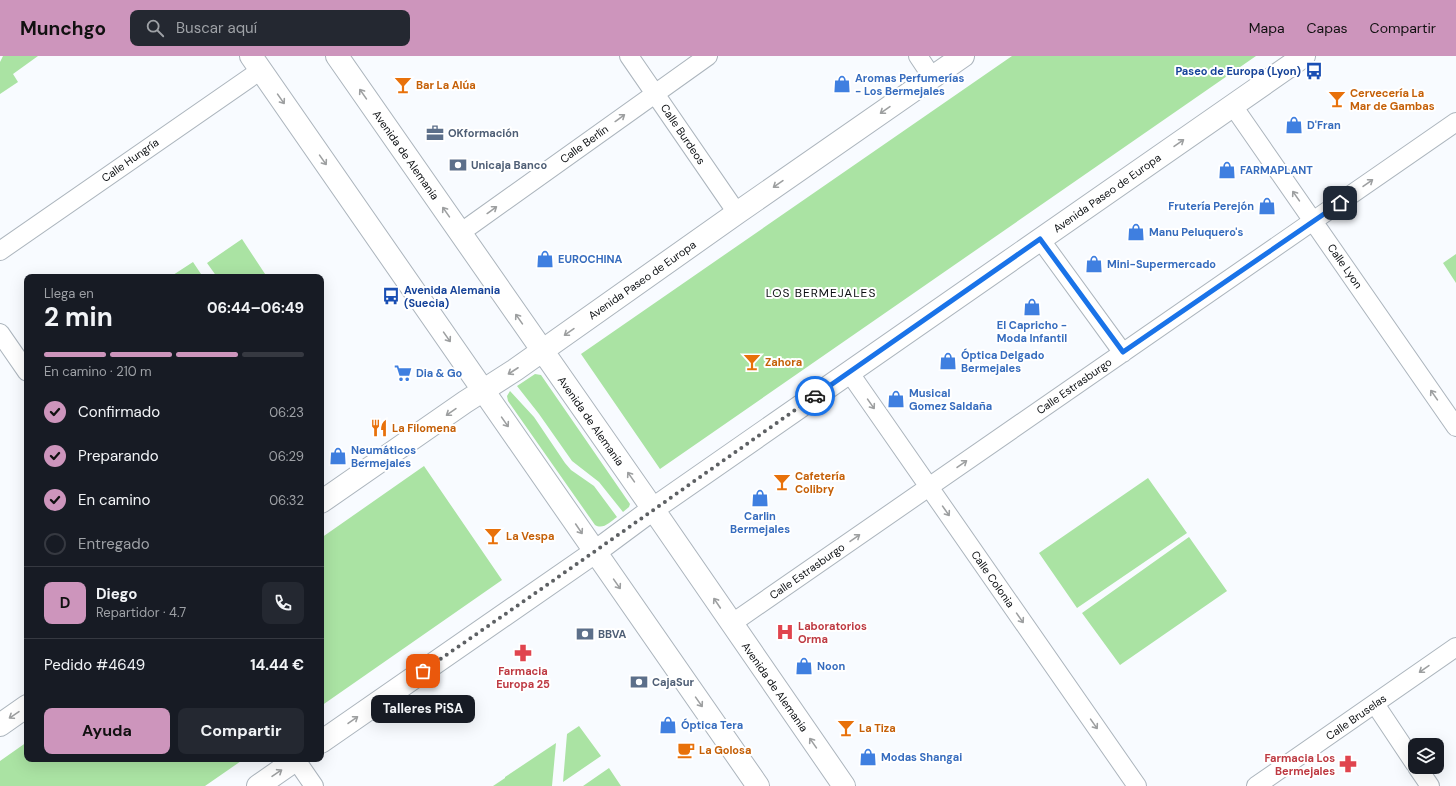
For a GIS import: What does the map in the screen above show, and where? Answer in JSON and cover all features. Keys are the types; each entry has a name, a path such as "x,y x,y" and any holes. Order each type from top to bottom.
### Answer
{"street":[{"name":"Avenida de Alemania","path":"337,56 844,786"},
{"name":"Calle Burdeos","path":"629,56 736,212"},
{"name":"Calle Berlín","path":"460,233 708,56"},
{"path":"918,56 932,77"},
{"name":"Avenida Paseo de Europa","path":"324,500 542,351 736,212 963,56"},
{"name":"Avenida Paseo de Europa","path":"324,740 595,552 653,509 849,372 1304,56"},
{"path":"256,63 758,786"},
{"name":"Calle Hungría","path":"0,251 256,63"},
{"name":"Calle Lyon","path":"1233,106 1456,427"},
{"name":"Calle Estrasburgo","path":"731,624 1456,122"},
{"path":"1040,239 1123,352"},
{"path":"0,333 24,368"},
{"name":"Calle Colonia","path":"849,372 1137,786"},
{"name":"Calle Bruselas","path":"1256,786 1456,647"},
{"path":"1375,704 1408,754"},
{"path":"0,725 24,708"},
{"path":"258,786 292,762"},
{"path":"298,762 314,786"},
{"path":"1422,774 1430,786"}],"green space":[{"path":"3,56 38,56 13,74 18,82 0,94 0,62"},
{"path":"1012,56 1256,56 660,469 581,354"},
{"path":"242,239 265,274 215,274 207,263"},
{"path":"1456,254 1456,283 1443,263"},
{"path":"193,262 201,274 175,274"},
{"path":"535,374 541,375 630,504 629,507 623,512 599,482 572,461 517,386"},
{"path":"510,391 534,417 565,463 571,470 594,486 617,517 604,526 601,527 595,525 508,401 507,396"},
{"path":"424,466 502,580 324,704 324,536"},
{"path":"1148,478 1187,533 1077,608 1039,553"},
{"path":"1189,537 1227,591 1120,665 1082,613"},
{"path":"579,726 601,756 563,782 567,734"},
{"path":"556,743 552,786 493,786 505,777"},
{"path":"24,744 24,762 240,762 205,786 0,786 0,761"},
{"path":"609,768 621,786 583,786"}],"way so far":[{"path":"423,671 568,571 653,509 815,396"}],"place":[{"name":"Paseo de Europa (Lyon)","path":"1314,71"},
{"name":"Aromas Perfumerías - Los Bermejales","path":"842,84"},
{"name":"Bar La Alúa","path":"403,85"},
{"name":"Cervecería La Mar de Gambas","path":"1337,99"},
{"name":"D'Fran","path":"1294,125"},
{"name":"OKformación","path":"435,133"},
{"name":"Unicaja Banco","path":"458,165"},
{"name":"FARMAPLANT","path":"1227,170"},
{"name":"Frutería Perejón","path":"1267,206"},
{"name":"Manu Peluquero's","path":"1136,232"},
{"name":"EUROCHINA","path":"545,259"},
{"name":"Mini-Supermercado","path":"1094,264"},
{"name":"Avenida Alemania (Suecia)","path":"391,296"},
{"name":"El Capricho - Moda Infantil","path":"1032,307"},
{"name":"Óptica Delgado Bermejales","path":"948,361"},
{"name":"Zahora","path":"752,362"},
{"name":"Dia & Go","path":"403,373"},
{"name":"Musical Gomez Saldaña","path":"896,399"},
{"name":"La Filomena","path":"379,428"},
{"name":"Neumáticos Bermejales","path":"338,456"},
{"name":"Cafetería Colibry","path":"782,482"},
{"name":"Carlin Bermejales","path":"760,498"},
{"name":"La Vespa","path":"493,536"},
{"name":"Laboratorios Orma","path":"785,632"},
{"name":"BBVA","path":"585,634"},
{"name":"Farmacia Europa 25","path":"523,653"},
{"name":"Noon","path":"804,666"},
{"name":"Talleres PiSA","path":"423,671"},
{"name":"CajaSur","path":"639,682"},
{"name":"Óptica Tera","path":"668,725"},
{"name":"La Tiza","path":"846,728"},
{"name":"La Golosa","path":"686,750"},
{"name":"Modas Shangai","path":"868,757"},
{"name":"Farmacia Los Bermejales","path":"1348,764"}],"district":[{"name":"LOS BERMEJALES","path":"821,293"}],"route":[{"path":"815,396 1040,239 1123,352 1340,203"}]}
